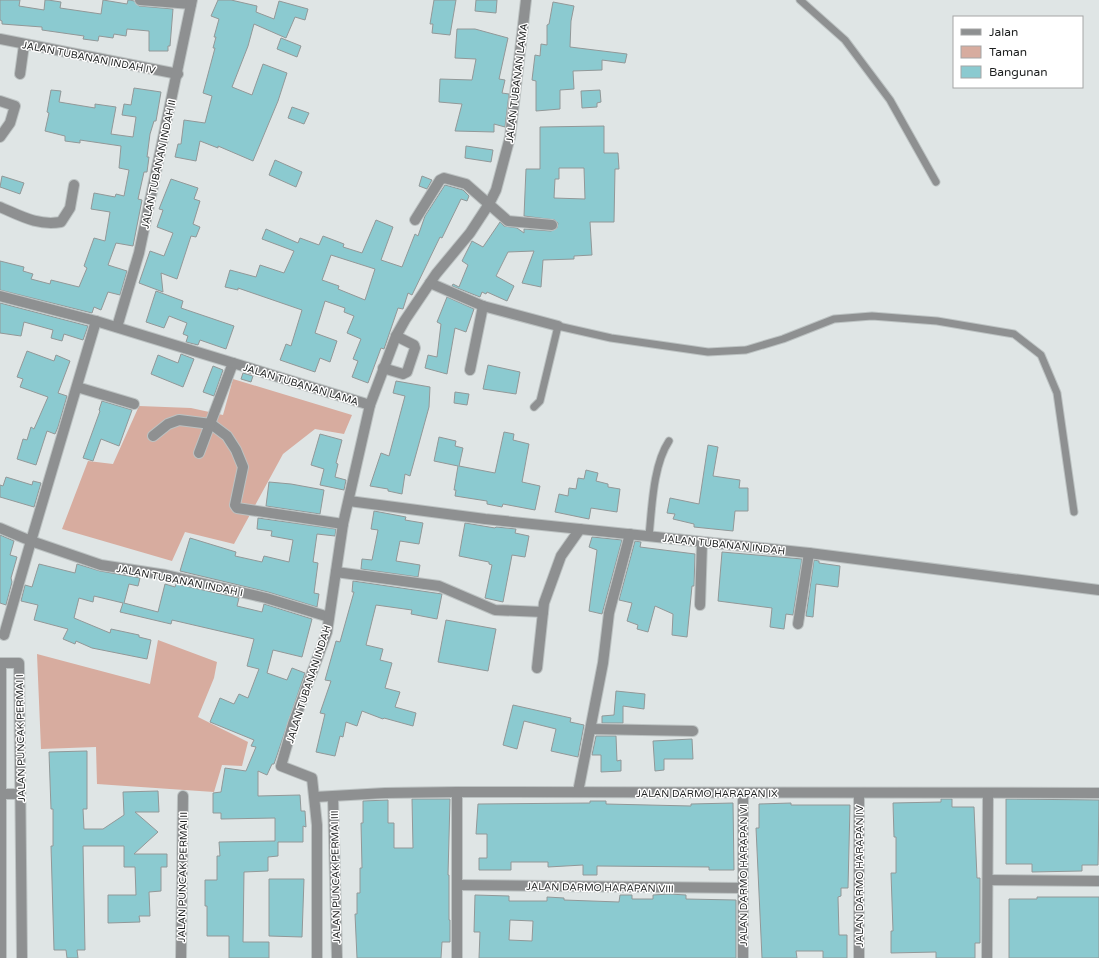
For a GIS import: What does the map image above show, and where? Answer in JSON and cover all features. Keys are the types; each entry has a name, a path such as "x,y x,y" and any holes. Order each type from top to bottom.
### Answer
{"street":[{"path":"140,0 192,2"},
{"name":"JALAN TUBANAN LAMA","path":"96,321 370,405 396,336 430,283 470,233 489,204 496,190 510,137 526,0"},
{"name":"JALAN TUBANAN INDAH II","path":"117,327 140,253 192,2"},
{"name":"JALAN TUBANAN INDAH IV","path":"0,39 24,45 178,74"},
{"path":"20,74 24,45"},
{"path":"0,101 15,106 10,123 0,137"},
{"path":"415,220 440,180 444,178 466,184 511,222 552,225"},
{"path":"0,207 36,223 50,224 61,222 70,208 74,185"},
{"path":"430,283 484,306 558,326"},
{"path":"0,296 96,321 4,635"},
{"path":"470,370 484,306"},
{"path":"383,368 403,374 407,372 415,348 414,345 396,336"},
{"path":"199,452 211,424 233,363"},
{"path":"77,387 134,404"},
{"name":"JALAN TUBANAN INDAH","path":"315,798 312,778 281,766 293,724 327,632 343,524 370,405"},
{"path":"153,436 168,424 178,420 211,424 227,436 242,462 242,472 235,505 237,508 343,524"},
{"name":"JALAN TUBANAN INDAH","path":"348,501 580,529 809,554 1099,590"},
{"path":"0,528 31,541"},
{"path":"537,668 544,602 561,556 580,529"},
{"path":"578,792 603,663 609,613 630,534"},
{"name":"JALAN TUBANAN INDAH I","path":"31,541 101,565 166,575 258,596 329,617"},
{"path":"700,605 702,543"},
{"path":"798,624 809,554"},
{"path":"336,572 439,586 495,610 543,612"},
{"name":"JALAN PUNCAK PERMAI I","path":"1,958 1,663 19,663 22,958"},
{"path":"591,729 693,731"},
{"path":"457,792 457,958"},
{"name":"JALAN DARMO HARAPAN IX","path":"315,798 385,793 457,792 859,794 1099,793"},
{"name":"JALAN DARMO HARAPAN VI","path":"743,793 743,958"},
{"path":"987,958 988,793"},
{"path":"1,794 20,794"},
{"name":"JALAN DARMO HARAPAN IV","path":"859,794 859,958"},
{"name":"JALAN PUNCAK PERMAI II","path":"181,958 183,796"},
{"name":"JALAN PUNCAK PERMAI III","path":"333,797 337,958"},
{"name":"JALAN PUNCAK PERMAI III","path":"315,798 317,825 317,958"},
{"path":"988,880 1099,881"},
{"name":"JALAN DARMO HARAPAN VIII","path":"457,885 743,888"}],"lane":[{"path":"800,0 845,40 890,100 936,182"},
{"path":"534,407 540,401 558,326 611,338 708,352 746,350 782,339 834,319 872,316 937,321 1014,334 1041,355 1057,393 1074,512"},
{"path":"649,536 661,453 669,441"}],"green space":[{"path":"233,379 352,415 344,434 315,429 283,454 234,544 185,532 172,561 62,529 88,461 113,464 139,406 191,408 223,415"},
{"path":"158,640 217,662 214,678 198,717 248,742 242,766 222,765 214,792 97,784 96,747 41,749 37,654 150,684"}],"building":[{"path":"0,0 20,0 19,6 44,10 45,0 48,0 61,2 60,8 101,14 103,0 127,4 128,0 130,0 134,1 139,6 173,9 170,46 168,46 168,51 149,51 149,31 127,29 126,36 114,34 113,38 99,36 98,41 83,39 84,36 42,30 42,27 2,24 2,21 0,20"},
{"path":"218,0 231,0 257,6 256,12 274,19 279,1 308,9 305,20 295,17 286,38 254,24 248,46 232,87 252,95 263,64 287,73 278,101 253,161 218,146 218,148 200,141 196,161 175,157 178,144 181,144 184,120 205,123 212,96 203,93 215,48 213,48 216,37 214,37 219,19 211,16"},
{"path":"434,0 456,0 450,35 432,33 433,24 430,24"},
{"path":"476,0 497,0 496,13 475,11"},
{"path":"553,2 574,6 571,21 570,47 627,54 625,63 602,60 602,70 573,71 574,89 560,90 560,109 536,111 536,81 532,80 535,55 540,56 541,44 547,45 547,25 549,24"},
{"path":"457,29 475,29 508,38 499,79 505,80 502,93 509,94 505,127 494,124 494,132 455,131 462,104 439,102 440,79 472,80 476,59 455,58"},
{"path":"281,38 301,46 297,57 277,49"},
{"path":"134,88 161,92 156,121 154,121 150,134 147,172 144,172 138,199 142,200 133,246 116,243 108,265 127,271 120,295 108,292 101,310 94,307 92,313 0,290 0,261 24,267 23,271 33,274 31,279 50,284 51,280 79,287 87,268 84,266 94,238 105,241 110,212 91,209 94,193 115,197 116,194 124,196 129,170 119,168 121,146 80,140 80,143 65,141 65,136 45,131 49,113 47,112 51,90 61,91 59,102 95,108 95,104 116,107 111,134 133,137 136,117 122,115 124,104 131,105"},
{"path":"600,90 601,102 597,103 597,107 582,108 581,91"},
{"path":"292,107 309,113 304,124 288,118"},
{"path":"604,126 604,153 618,153 619,169 615,169 614,222 590,222 592,255 574,256 574,259 543,260 541,287 522,283 534,251 508,252 496,276 514,286 507,301 487,292 486,294 482,292 480,297 452,286 453,284 459,287 468,265 462,261 472,241 483,247 500,222 504,226 517,228 524,233 524,229 551,231 557,228 558,223 555,220 524,216 526,169 540,169 540,127","holes":["559,168 584,168 585,199 554,198 555,179 559,179"]},
{"path":"466,146 493,150 491,162 465,158"},
{"path":"275,160 302,172 296,187 269,175"},
{"path":"2,176 24,183 20,194 0,187"},
{"path":"422,176 432,180 427,189 419,186"},
{"path":"171,179 198,188 194,199 200,201 193,224 200,227 196,237 191,236 177,279 161,273 163,292 139,283 150,251 164,256 173,233 157,227 163,210 159,209"},
{"path":"445,185 463,190 469,196 467,201 461,199 442,238 440,237 412,295 408,293 403,309 398,308 384,349 381,348 368,383 352,377 358,361 353,359 361,339 347,333 354,316 344,312 345,308 325,301 315,333 337,341 330,362 320,358 315,372 280,360 286,344 291,346 302,310 238,288 238,290 225,287 230,270 256,277 260,265 284,273 294,251 262,239 266,229 298,243 300,238 319,245 323,236 344,244 343,247 362,253 376,220 393,227 381,260 402,267 415,234 418,236 425,216","holes":["331,255 375,269 365,300 338,289 339,286 322,280"]},
{"path":"156,291 183,301 181,308 234,326 226,349 200,340 198,345 186,342 188,336 183,334 187,323 169,316 164,328 146,322"},
{"path":"447,297 474,309 466,332 455,328 447,374 425,368 428,355 437,357 441,324 437,322"},
{"path":"0,303 88,326 83,340 64,334 62,341 51,338 53,330 24,322 21,336 0,333"},
{"path":"27,351 54,361 56,355 70,361 58,393 67,396 58,427 55,434 47,431 36,465 17,459 23,439 27,440 31,427 34,429 48,397 20,387 23,379 17,377"},
{"path":"181,354 194,359 183,387 151,374 158,355 178,363"},
{"path":"488,365 520,372 516,394 483,389"},
{"path":"213,366 223,370 214,396 203,392"},
{"path":"243,373 253,376 251,382 241,379"},
{"path":"396,381 430,387 429,407 410,476 405,474 402,494 388,491 388,489 370,486 381,453 389,456 405,396 393,393"},
{"path":"455,392 469,394 467,405 454,403"},
{"path":"102,401 132,410 119,446 101,439 93,461 83,458 100,411"},
{"path":"504,432 514,434 513,440 529,444 522,482 540,486 535,510 503,504 502,507 487,504 487,501 455,496 456,490 454,490 458,466 434,461 439,437 456,441 455,446 463,448 459,466 495,473"},
{"path":"320,434 342,440 336,463 338,464 335,477 346,480 344,490 320,485 324,469 311,465"},
{"path":"708,445 718,447 713,476 740,480 739,488 748,488 748,511 735,511 733,531 694,527 694,524 673,519 675,514 667,513 670,498 699,504"},
{"path":"586,470 598,473 596,481 608,484 608,487 620,489 617,512 591,508 589,519 555,512 559,494 568,496 569,488 576,489 578,478 584,479"},
{"path":"6,477 32,485 33,481 41,483 34,507 0,497 0,485 3,486"},
{"path":"269,482 324,490 320,514 266,506"},
{"path":"374,511 406,517 405,520 423,523 419,544 400,541 396,561 420,565 418,577 361,569 362,559 372,560 378,530 371,529"},
{"path":"258,518 336,529 335,536 317,534 313,562 318,563 314,593 319,594 317,607 268,592 180,571 190,538 236,552 235,556 262,562 264,556 289,562 293,540 271,536 272,531 257,529"},
{"path":"465,523 495,528 516,529 515,533 529,536 525,557 512,555 503,602 485,598 492,565 489,564 489,562 459,556"},
{"path":"0,535 14,541 10,555 17,557 6,605 0,603"},
{"path":"592,537 622,540 602,614 589,611 597,550 589,547"},
{"path":"635,541 641,542 640,547 695,554 694,586 692,586 687,637 672,635 673,614 655,606 648,632 637,629 638,625 627,621 632,603 619,600"},
{"path":"722,552 802,559 793,615 786,614 784,629 770,627 772,608 718,601"},
{"path":"814,560 819,561 819,563 840,566 838,587 816,584 813,617 806,616"},
{"path":"39,564 75,573 77,564 100,571 140,578 138,586 129,584 124,603 158,612 165,584 175,587 176,584 239,598 237,606 262,612 264,604 312,619 302,657 273,650 267,673 287,680 292,668 305,673 274,764 272,764 267,775 258,771 258,796 300,795 301,811 305,811 306,827 303,826 303,842 278,842 278,856 268,857 268,871 244,872 243,942 269,942 269,958 229,958 229,936 207,936 207,906 205,906 205,880 217,880 217,856 220,856 219,842 275,841 275,818 221,819 221,813 213,813 213,793 221,792 225,768 246,771 256,747 251,746 254,740 210,722 220,698 234,704 239,694 248,698 259,669 247,666 254,639 172,620 171,624 120,612 123,603 94,596 93,602 79,598 74,618 110,633 111,629 139,635 139,637 151,640 147,659 92,648 76,641 75,644 63,639 68,629 34,620 38,605 21,601 25,585 32,587"},
{"path":"353,581 442,594 437,619 411,614 412,610 376,605 366,645 383,649 380,660 392,663 385,688 400,692 395,707 416,713 413,726 384,718 383,719 362,711 357,726 346,722 343,737 340,736 335,756 316,752 325,714 320,713 331,681 325,680 336,641 340,642 354,592 352,592"},
{"path":"446,620 496,629 488,671 438,662"},
{"path":"616,691 645,694 644,709 623,706 623,723 602,723 602,716 614,715"},
{"path":"513,705 571,718 570,722 584,725 578,757 551,751 556,729 524,721 517,749 503,745"},
{"path":"596,736 616,736 617,761 621,760 621,771 601,772 601,755 592,755"},
{"path":"692,739 693,759 664,759 664,770 655,771 653,741"},
{"path":"87,751 87,809 83,809 84,829 103,829 124,815 123,792 158,791 159,812 135,812 158,832 134,854 167,854 167,867 161,867 161,891 149,892 150,916 139,916 140,922 108,923 108,895 136,895 135,867 124,867 124,846 83,846 85,950 77,950 78,958 67,958 66,950 54,950 51,846 53,846 53,809 51,809 49,752"},
{"path":"412,799 450,799 448,875 450,942 442,942 441,958 357,958 355,914 357,914 357,893 360,893 360,868 362,868 361,823 363,823 363,801 388,800 388,823 394,823 394,848 413,848"},
{"path":"941,799 952,799 952,807 974,807 977,878 980,878 980,943 975,943 975,958 936,958 936,952 891,953 891,931 893,931 891,873 896,873 896,837 894,837 893,803 941,802"},
{"path":"1006,799 1099,800 1098,865 1082,865 1082,871 1032,872 1032,864 1006,864"},
{"path":"590,801 606,801 606,804 691,806 691,804 733,803 734,870 709,870 709,867 597,866 597,875 583,875 583,865 548,867 548,862 511,862 511,870 479,870 479,858 487,858 487,834 476,834 478,804 590,803"},
{"path":"791,803 791,805 850,805 848,888 841,888 841,896 838,897 839,935 847,935 847,958 823,958 823,951 796,951 797,958 762,958 756,828 759,828 759,804"},
{"path":"269,879 304,879 302,937 269,936"},
{"path":"670,894 686,895 686,899 736,900 736,958 479,958 480,932 474,932 475,895 509,896 509,901 547,901 547,897 564,898 564,900 619,902 620,895 632,895 632,899 653,899 653,895","holes":["510,920 533,921 532,941 509,940"]},
{"path":"1037,897 1099,897 1099,958 1009,958 1009,899 1037,899"}]}
